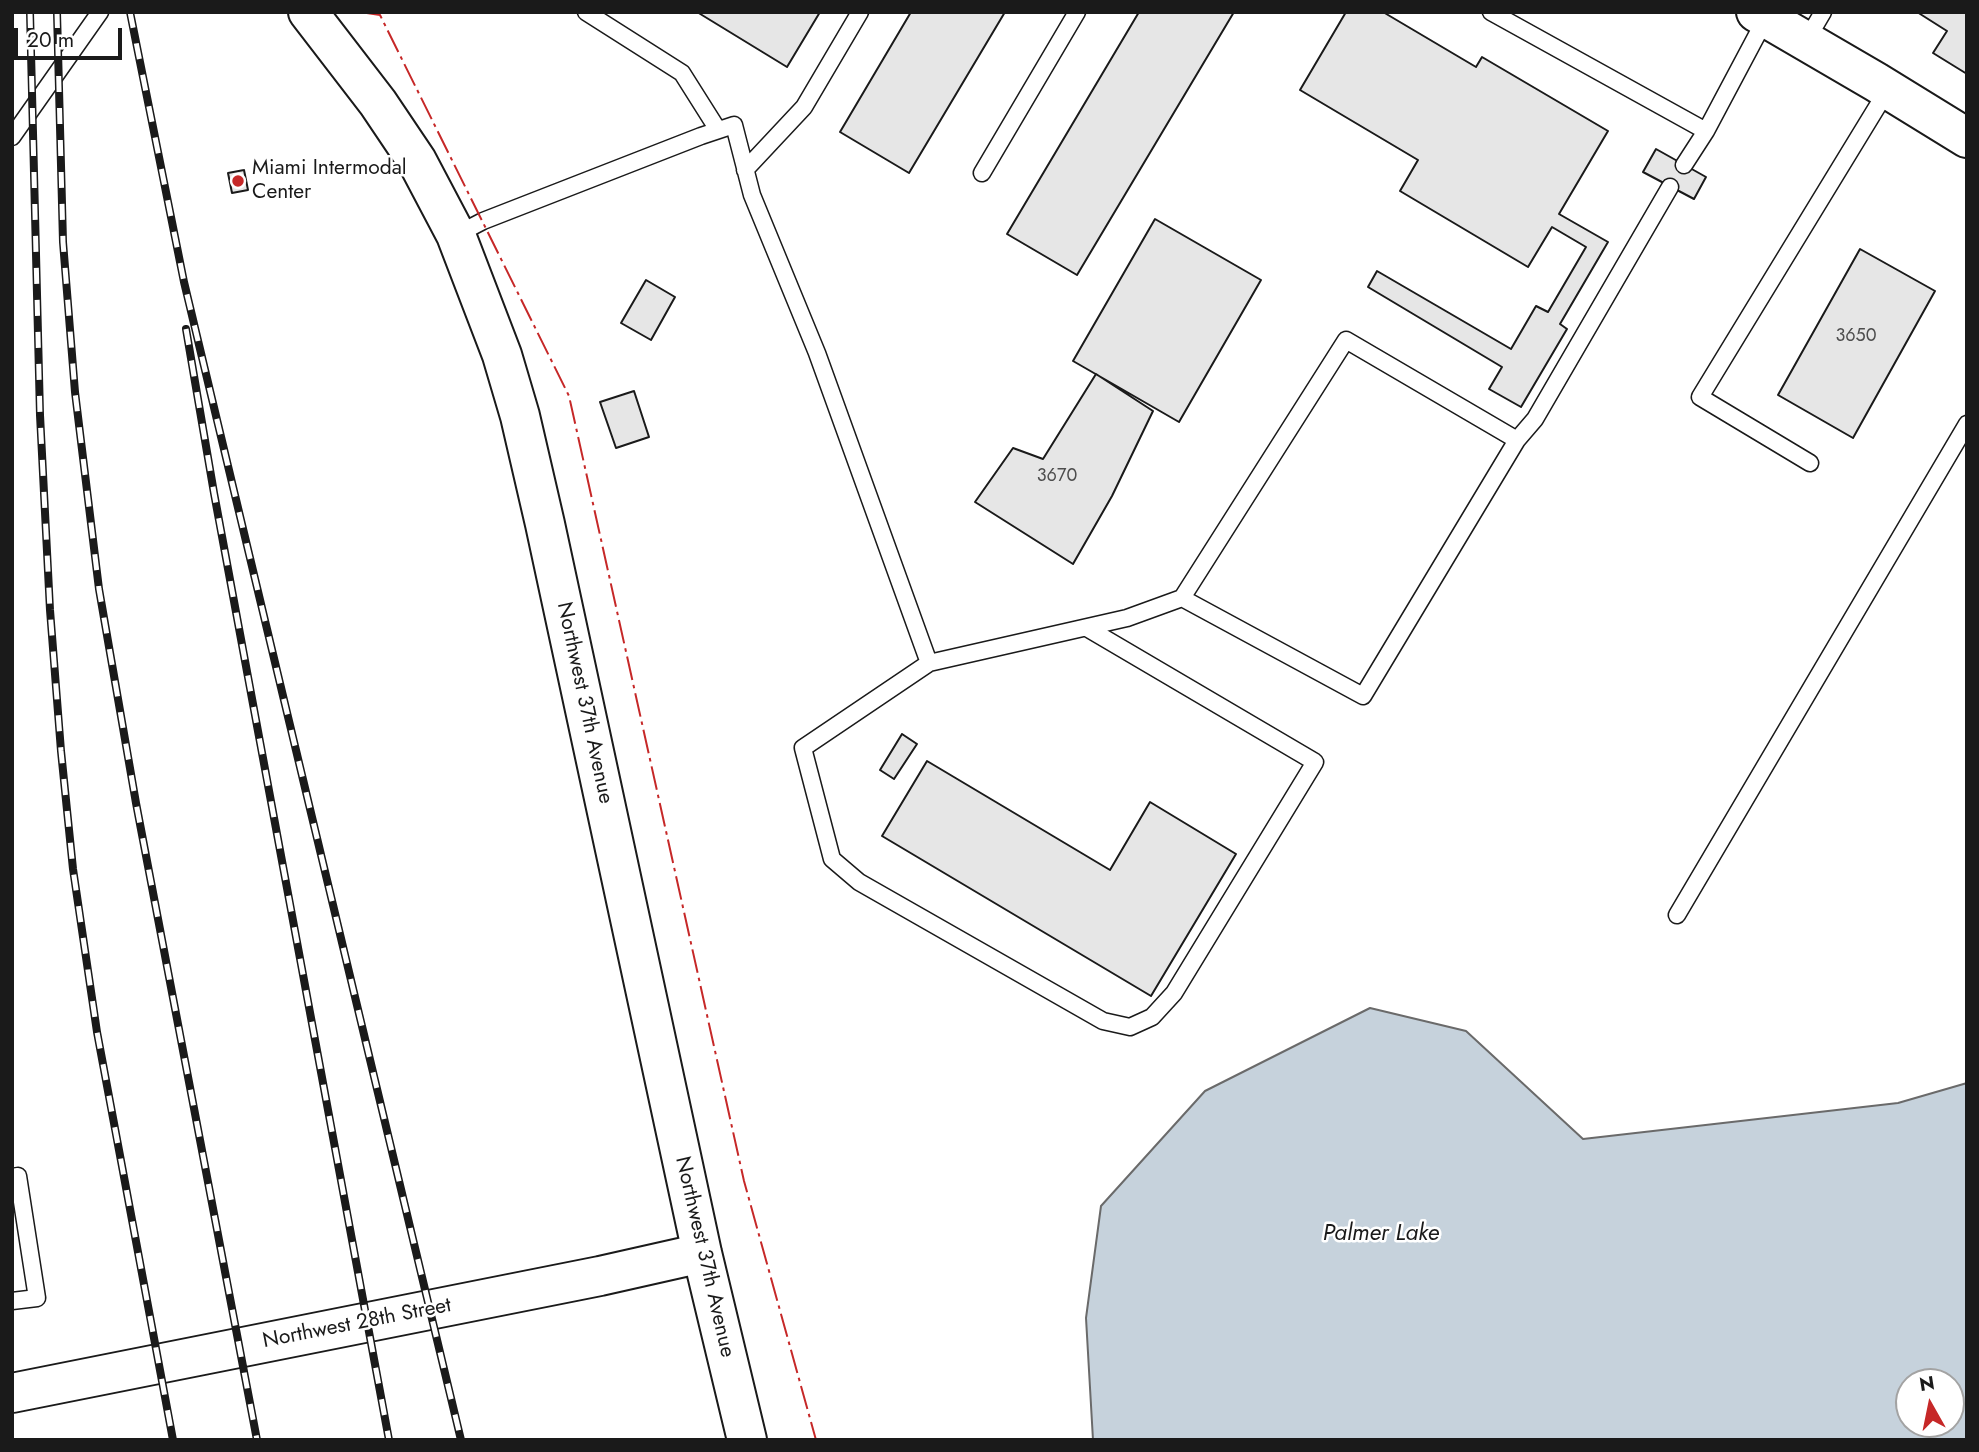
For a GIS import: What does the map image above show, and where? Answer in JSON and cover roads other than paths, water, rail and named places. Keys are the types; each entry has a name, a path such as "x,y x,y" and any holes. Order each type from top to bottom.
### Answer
{"street":[{"name":"Northwest 37th Avenue","path":"308,12 378,103 417,161 456,235 502,355 523,430 551,551 702,1253 747,1440"},
{"path":"1761,15 1815,27 1888,89 1967,138"},
{"name":"Northwest 28th Street","path":"12,1393 600,1276 702,1253"}],"lane":[{"path":"12,137 100,12"},
{"path":"586,12 682,74 718,130"},
{"path":"745,170 804,107 860,12"},
{"path":"982,173 1077,12"},
{"path":"1491,12 1706,131"},
{"path":"1684,165 1706,131 1761,15"},
{"path":"1810,463 1700,397 1888,89"},
{"path":"456,235 483,220 701,135 734,125 752,195 817,353 929,663"},
{"path":"1182,598 1363,696 1517,440 1535,419 1670,187"},
{"path":"1087,628 1315,762 1174,993 1152,1017 1130,1027 1103,1021 859,882 832,859 803,748 929,663 1127,618 1182,598 1346,340 1517,440"},
{"path":"1677,915 1967,424"},
{"path":"12,1177 18,1176 37,1298 12,1301"}],"water":[{"name":"Palmer Lake","path":"1370,1008 1466,1031 1583,1139 1898,1103 1967,1083 1967,1440 1093,1440 1086,1318 1101,1206 1205,1091"}],"railway":[{"path":"30,12 40,415 50,610 61,751 73,869 97,1032 173,1440"},
{"path":"57,12 63,242 75,392 99,589 136,803 257,1440"},
{"path":"130,12 184,282 461,1440"},
{"path":"186,329 389,1440"}],"place":[{"name":"Miami Intermodal Center","path":"238,181"}]}
